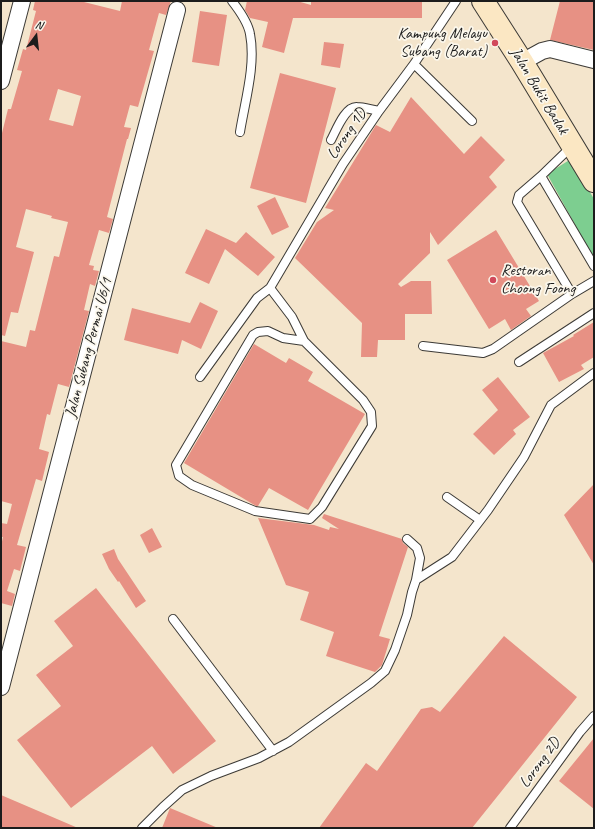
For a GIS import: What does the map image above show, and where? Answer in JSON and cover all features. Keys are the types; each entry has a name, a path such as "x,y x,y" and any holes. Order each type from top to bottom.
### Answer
{"main road":[{"name":"Jalan Bukit Badak","path":"483,1 594,181"}],"street":[{"path":"1,81 22,1"},
{"name":"Jalan Subang Permai U6/1","path":"1,687 177,10"},
{"path":"522,62 542,51 550,49 594,60"}],"lane":[{"path":"232,1 242,14 250,32 252,60 240,132"},
{"name":"Lorong 1D","path":"200,377 257,298 270,288 342,164 414,64 456,1"},
{"path":"414,64 472,121"},
{"path":"332,140 347,111 356,107 379,111"},
{"path":"572,145 542,176 520,195 517,202 572,294"},
{"path":"542,176 594,266"},
{"path":"423,346 483,353 493,349 572,294 594,281"},
{"path":"270,288 292,317 304,341 363,400 371,412 372,426 322,507 310,519 255,511 192,485 180,476 176,465 253,335 258,332 268,331 283,338 304,341"},
{"path":"519,362 594,313"},
{"path":"416,580 452,557 524,457 551,406 594,373"},
{"path":"447,497 480,520"},
{"path":"142,828 163,806 182,790 211,776 259,758 289,742 371,683 385,671 395,650 407,615 420,558 417,548 407,539"},
{"path":"173,619 273,751"},
{"name":"Lorong 2D","path":"510,828 580,732 594,716"}],"green space":[{"path":"571,159 594,199 594,259 547,174"}],"building":[{"path":"35,1 80,1 120,11 122,1 171,1 166,15 159,13 149,50 154,51 138,107 130,105 124,127 131,128 107,217 113,219 109,233 99,230 89,265 94,266 93,270 99,271 95,286 90,284 84,310 89,311 69,387 58,384 50,415 47,414 39,449 49,452 42,481 36,479 17,545 26,547 20,571 14,569 7,591 15,594 12,606 1,603 1,546 3,537 1,537 1,523 7,524 12,504 1,501 1,341 26,347 30,330 35,331 54,256 59,257 68,222 51,218 52,216 26,209 16,247 34,252 18,313 11,312 5,336 1,335 1,137 8,109 11,109 22,71 17,70 23,49 26,50 36,11 33,10","holes":["58,89 81,96 73,126 49,120"]},
{"path":"247,1 297,1 311,5 311,1 422,1 422,18 293,18 284,53 262,47 268,22 250,18 245,10"},
{"path":"560,1 594,1 594,50 550,40"},
{"path":"200,11 227,15 219,66 192,62"},
{"path":"324,42 344,44 340,68 321,65"},
{"path":"280,73 336,88 306,203 250,188"},
{"path":"411,97 464,154 481,136 505,160 489,177 497,187 438,245 430,232 430,253 398,284 401,287 411,281 431,281 432,314 405,314 405,340 378,340 377,357 361,357 362,323 295,258 317,222 334,210 325,208 376,125 390,132"},
{"path":"275,197 289,227 272,235 257,206"},
{"path":"206,229 236,243 246,232 275,257 258,276 225,249 209,284 185,273"},
{"name":"Restoran Choong Foong","path":"496,230 539,301 526,309 531,316 511,330 505,319 489,329 447,260"},
{"path":"200,302 218,311 201,349 182,340 178,354 124,340 132,308 190,323"},
{"path":"594,322 594,357 581,365 584,369 559,382 543,353 574,336 573,335"},
{"path":"254,344 286,363 289,358 313,372 308,381 365,414 308,510 269,488 258,506 256,506 184,463"},
{"path":"498,377 530,417 513,430 516,434 494,455 473,434 498,410 482,390"},
{"path":"594,484 594,565 564,515"},
{"path":"324,514 402,539 403,543 408,547 379,636 390,639 382,665 375,672 326,656 334,632 300,620 309,592 286,585 258,518 314,525 329,530 330,527 339,529 322,518"},
{"path":"152,528 162,547 149,553 140,535"},
{"path":"114,549 118,559 146,601 136,608 119,581 118,582 109,569 102,554"},
{"path":"96,588 216,741 173,774 152,746 71,808 17,740 61,706 36,675 73,646 54,621"},
{"path":"504,636 577,697 472,828 319,828 366,763 377,771 421,709 432,707 440,712"},
{"path":"594,738 594,809 559,781"},
{"path":"1,795 78,828 1,828"},
{"path":"170,808 218,828 162,828"}],"place":[{"name":"Kampung Melayu Subang (Barat)","path":"495,43"},
{"name":"Restoran Choong Foong","path":"493,280"}]}
